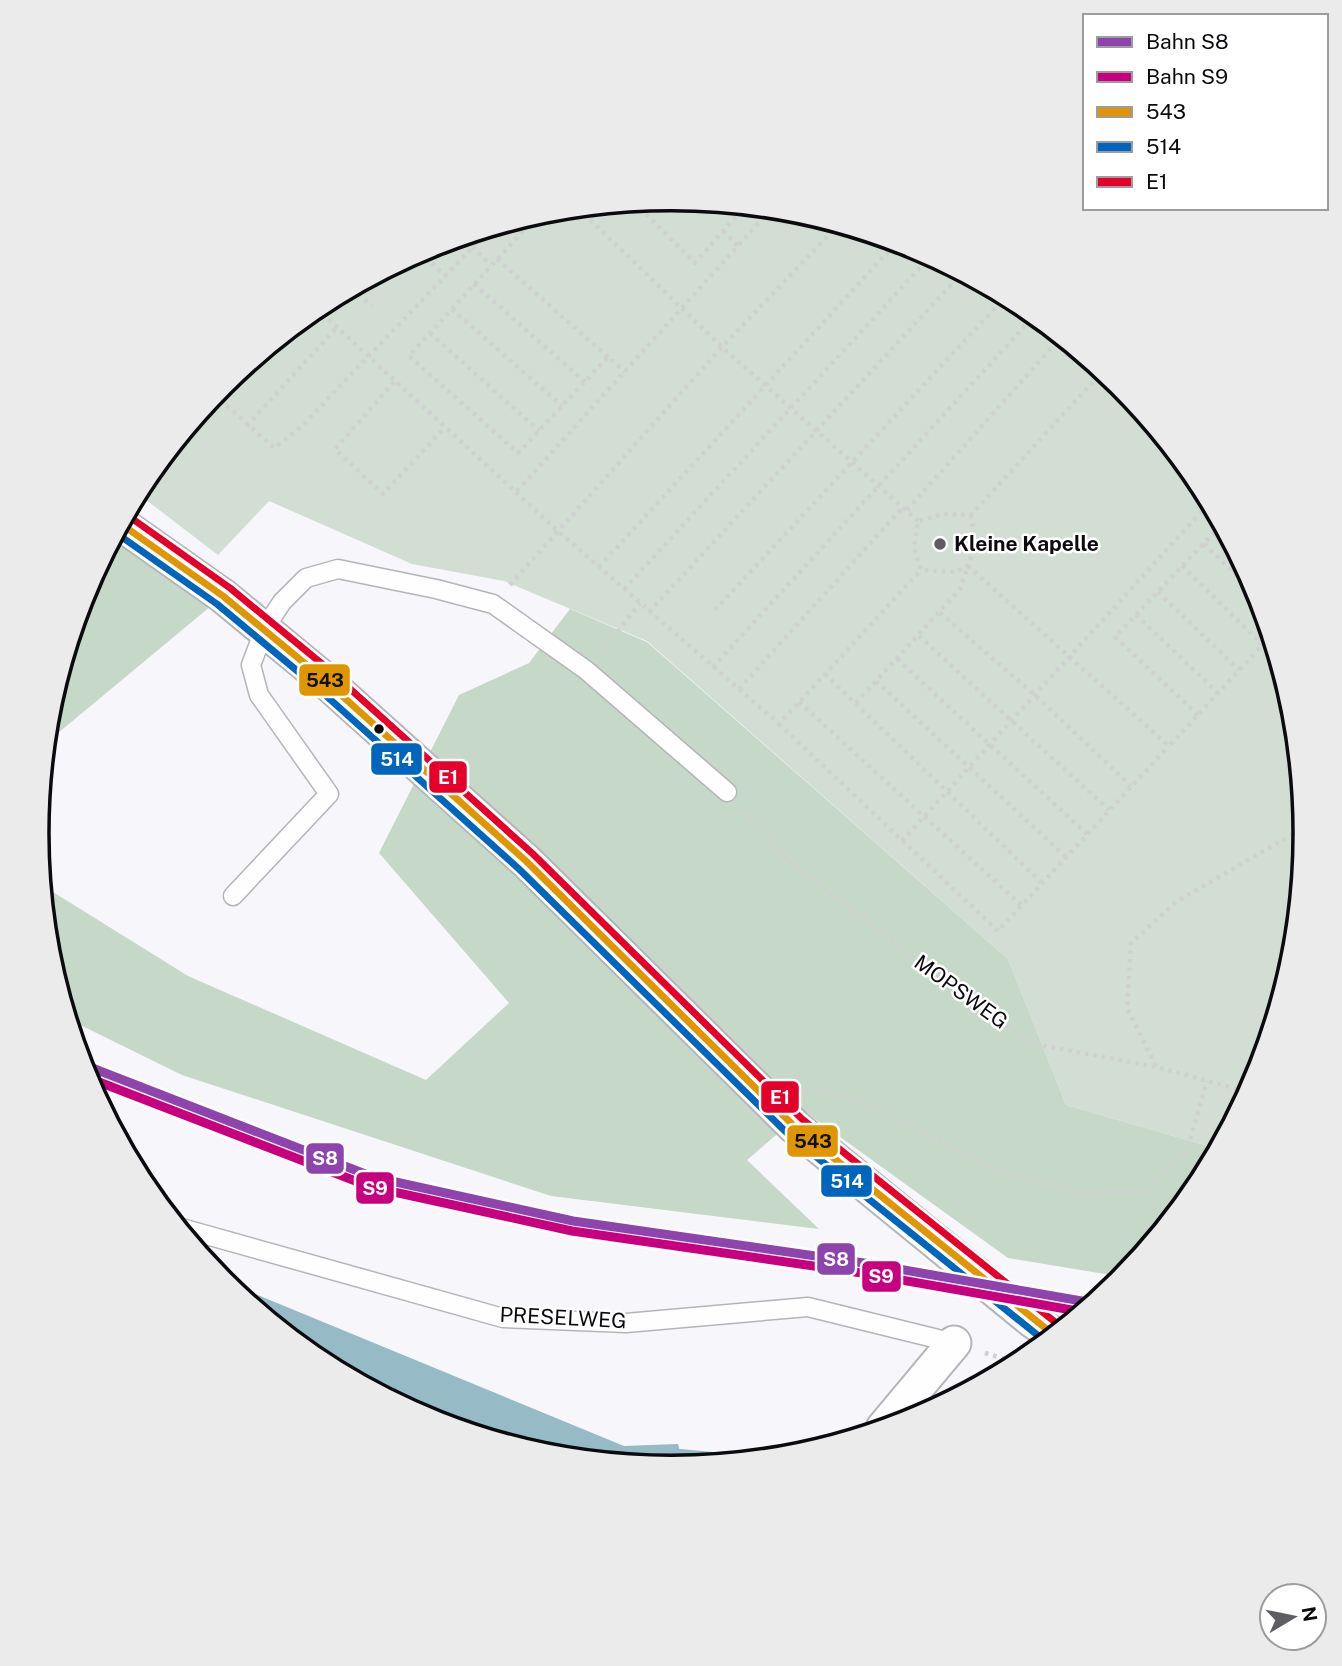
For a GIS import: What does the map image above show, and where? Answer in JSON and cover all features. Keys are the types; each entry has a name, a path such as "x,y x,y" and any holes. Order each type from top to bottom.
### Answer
{"street":[{"path":"128,529 265,628 526,861 795,1127 1045,1329"},
{"path":"896,1413 954,1343"}],"lane":[{"path":"233,896 328,793 259,695 251,665 265,628 282,602 306,578 338,569 376,575 493,604 586,670 727,792"},
{"name":"PRESELWEG","path":"194,1231 503,1318 626,1323 808,1307 954,1343"}],"path":[{"path":"644,212 695,263 737,215"},
{"path":"587,217 722,347 918,521"},
{"path":"517,491 763,218"},
{"path":"723,231 738,246"},
{"path":"523,232 410,356 518,453 608,357"},
{"path":"493,604 722,347 831,232"},
{"path":"233,391 223,402 274,448 300,427 368,358 477,242"},
{"path":"472,247 491,264"},
{"path":"599,567 890,251"},
{"path":"497,259 625,372"},
{"path":"428,260 446,276"},
{"path":"624,589 923,264"},
{"path":"649,612 955,280"},
{"path":"474,284 584,382"},
{"path":"359,294 372,306"},
{"path":"715,610 998,304"},
{"path":"452,309 562,406"},
{"path":"325,316 558,531 779,724 998,931 1263,645 1182,566"},
{"path":"713,667 1027,323"},
{"path":"247,426 337,328"},
{"path":"430,333 539,431"},
{"path":"739,689 1055,344"},
{"path":"918,521 943,514 971,515 1096,379"},
{"path":"394,382 335,449 383,494 445,427"},
{"path":"902,841 1203,510"},
{"path":"856,703 960,589 975,542 971,515"},
{"path":"918,521 914,548 921,570"},
{"path":"1198,715 1115,637 1215,531"},
{"path":"1204,543 1236,574"},
{"path":"968,566 1169,746"},
{"path":"921,570 956,572 968,566"},
{"path":"779,724 921,570"},
{"path":"1158,592 1239,670"},
{"path":"618,634 640,603"},
{"path":"940,613 1036,696 1131,786"},
{"path":"1136,615 1218,693"},
{"path":"919,636 1109,810"},
{"path":"897,659 992,743 1087,834"},
{"path":"824,674 1042,883"},
{"path":"876,681 1066,857"},
{"path":"799,702 1021,905"},
{"name":"MOPSWEG","path":"727,792 789,861 942,979 1034,1044 1157,1067 1238,1089"},
{"path":"1157,1067 1127,1007 1131,943 1176,902 1293,834"},
{"path":"771,1103 817,1089 895,1116 985,1165 1080,1195 1146,1192 1186,1153 1208,1081"}],"shaded area":[{"path":"630,212 712,212 752,216 832,232 909,258 982,294 1017,316 1081,365 1139,423 1164,454 1210,522 1229,558 1246,595 1272,672 1288,752 1292,792 1292,874 1288,914 1272,994 1260,1033 1246,1071 1210,1144 1209,1146 1066,1105 1008,959 647,641 504,581 412,564 269,501 218,555 146,500 203,423 261,365 325,316 396,275 471,244 510,232 590,216"}],"green space":[{"path":"128,529 223,596 57,734 70,672 82,633 96,595"},
{"path":"570,609 647,642 1008,959 1066,1105 1209,1146 1164,1212 1111,1273 1008,1258 804,1111 747,1160 819,1229 551,1196 182,1075 79,1025 61,954 51,888 53,892 188,976 426,1080 509,1003 379,853 459,695 529,663"}],"water":[{"path":"252,1293 624,1446 678,1444 681,1455 590,1450 510,1434 471,1422 433,1408 360,1372 292,1326"}],"waterway":[{"path":"677,1455 687,1455"}],"rail line":[{"name":"S8","path":"95,1069 373,1177 573,1221 864,1263 1081,1301"},
{"name":"S9","path":"102,1083 371,1187 572,1231 862,1273 1070,1310"}],"transit line":[{"name":"E1","path":"134,520 230,588 327,668 533,854 802,1119 1055,1322"},
{"name":"543","path":"128,529 223,596 320,676 526,861 795,1127 1046,1329"},
{"name":"514","path":"123,538 217,604 313,684 519,869 788,1134 1037,1335"}],"place":[{"name":"Kleine Kapelle","path":"940,544"}]}
